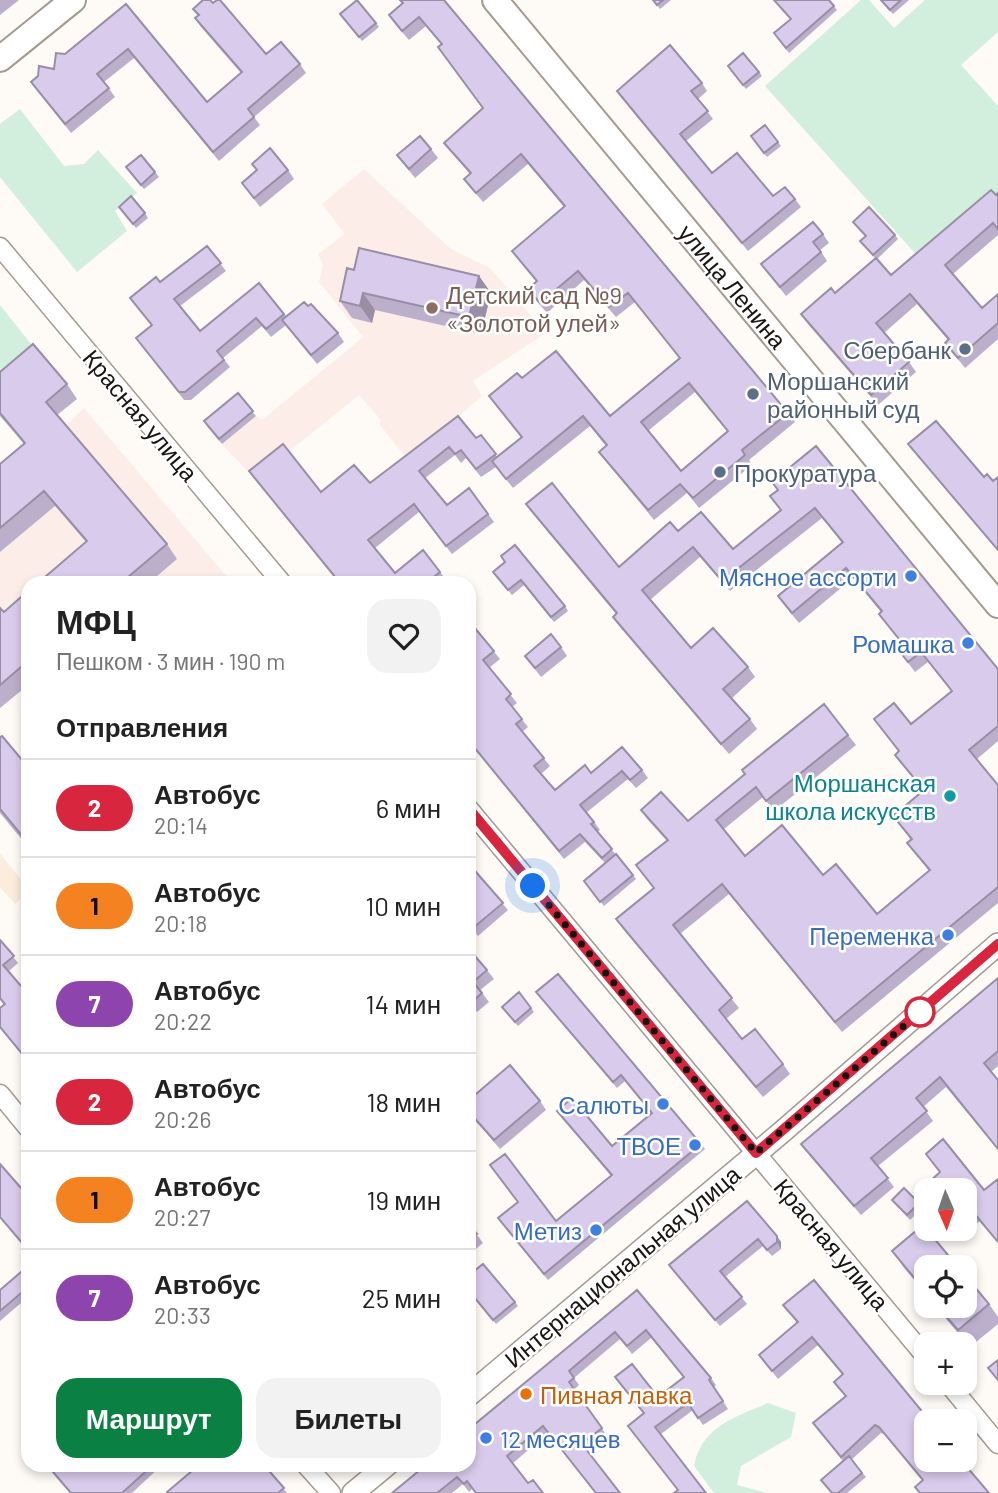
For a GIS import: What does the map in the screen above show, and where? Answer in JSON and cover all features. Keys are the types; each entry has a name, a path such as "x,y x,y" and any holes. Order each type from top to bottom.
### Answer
{"main road":[{"path":"0,60 73,0"},
{"name":"улица Ленина","path":"495,0 998,605"}],"street":[{"name":"Красная улица","path":"0,247 276,576"},
{"name":"Красная улица","path":"476,817 914,1343"},
{"name":"Интернациональная улица","path":"476,1389 998,944"},
{"path":"0,1094 21,1120"},
{"path":"958,1395 998,1444"},
{"path":"312,1472 331,1493"},
{"path":"353,1493 378,1472"}],"shaded area":[{"name":"Детский сад №9 «Золотой улей»","path":"364,169 451,249 490,268 546,333 473,381 482,396 409,461 379,424 381,420 359,395 255,479 222,444 256,416 262,420 363,337 319,282 323,265 318,254 345,234 322,204"},
{"path":"84,408 226,576 21,576 21,691 0,708 0,487"},
{"path":"0,854 21,880 21,898 15,904 0,887"}],"green space":[{"path":"861,0 869,0 894,28 925,0 998,0 998,32 961,65 998,106 998,193 922,261 765,86"},
{"path":"20,109 64,166 84,164 98,150 137,193 115,211 127,231 77,272 0,177 0,124"},
{"path":"0,305 43,359 0,393"},
{"path":"768,1403 796,1413 791,1437 741,1466 737,1485 767,1493 714,1493 694,1466 704,1442 721,1425"}],"building":[{"path":"203,0 213,3 220,0 266,54 281,42 300,64 248,109 254,117 213,152 128,49 97,74 109,88 65,124 31,82 38,76 39,66 54,69 56,53 65,54 126,4 207,102 242,72 195,18 199,15 193,9"},
{"path":"357,0 376,23 359,37 340,14"},
{"path":"400,0 444,0 788,413 742,450 745,455 693,498 680,484 648,510 599,452 607,445 583,416 506,479 492,461 522,437 489,396 517,373 522,378 556,351 610,416 680,358 628,293 609,307 578,271 540,303 528,289 537,281 512,251 565,206 521,154 476,193 464,179 471,173 444,143 483,108 438,47 442,44 419,17 402,31 389,15 403,3","holes":["689,383 728,431 681,471 641,422"]},
{"path":"774,0 829,0 834,6 786,48 774,33 791,19"},
{"path":"881,0 901,0 890,10"},
{"path":"670,45 702,83 691,91 708,111 680,134 712,173 737,153 773,196 785,187 795,199 742,243 617,91"},
{"path":"743,53 759,72 743,85 728,66"},
{"path":"765,125 778,142 764,153 751,136"},
{"path":"420,136 431,149 409,169 397,155"},
{"path":"270,148 288,170 254,198 242,183 257,170 252,164"},
{"path":"141,155 155,172 141,185 126,167"},
{"path":"991,190 996,195 998,193 998,229 993,223 945,265 982,308 998,294 998,323 958,358 945,343 949,339 910,294 876,323 909,362 871,395 801,314 831,288 835,293 876,258 891,275"},
{"path":"131,196 145,213 133,224 119,207"},
{"path":"869,207 895,235 873,255 860,241 866,236 853,222"},
{"path":"813,222 823,234 813,242 821,252 780,287 761,264"},
{"path":"207,246 221,263 174,299 200,331 259,283 284,314 266,329 256,318 217,351 224,360 185,392 179,392 136,338 152,325 130,298 156,277 160,282"},
{"path":"359,248 479,276 469,317 363,293 360,306 340,301 347,268 354,270"},
{"path":"304,302 308,306 311,304 338,333 311,355 282,320"},
{"path":"33,344 67,384 46,402 167,544 129,576 46,576 87,541 44,491 0,528 0,464 25,443 0,413 0,372"},
{"path":"238,393 253,411 219,439 204,421"},
{"path":"458,416 476,438 481,435 496,454 476,469 461,450 455,454 449,447 419,471 447,505 469,488 488,514 446,546 414,504 368,540 395,573 423,550 440,572 435,576 334,576 249,471 283,444 321,492 354,465 370,483"},
{"path":"936,421 984,477 987,474 993,481 998,477 998,550 908,444"},
{"path":"816,446 998,669 998,726 969,750 998,785 998,887 835,1022 722,884 673,925 732,998 719,1010 742,1039 755,1029 783,1064 756,1087 616,919 654,888 636,865 668,840 641,810 661,792 688,821 745,774 742,770 824,704 848,735 766,801 756,787 716,820 745,856 782,825 823,875 836,864 877,914 930,870 907,843 912,839 893,816 924,790 895,755 899,751 874,719 894,703 911,724 952,691 921,652 908,662 897,648 902,643 879,614 882,611 846,568 792,613 778,596 843,542 815,508 722,581 693,547 642,590 691,648 713,628 748,667 723,689 750,719 721,744 613,617 617,613 526,504 552,483 619,567 670,522 678,531 701,512 733,549 781,510 770,496 778,490 772,482"},
{"path":"515,545 565,606 551,617 521,580 508,590 493,572 505,562 501,556"},
{"path":"21,597 21,667 0,685 0,608 4,612"},
{"path":"476,629 494,651 483,660 511,694 506,699 522,719 516,724 544,758 534,766 555,790 585,765 591,773 622,747 642,770 630,780 622,771 580,805 594,822 591,824 612,849 602,858 580,834 559,851 476,750"},
{"path":"551,634 561,647 535,668 525,656"},
{"path":"2,736 21,759 21,834 0,809"},
{"path":"616,854 633,875 600,902 584,881"},
{"path":"476,872 503,903 476,926"},
{"path":"0,940 14,956 3,965 21,986 21,1052 0,1027 0,1008 5,1004 0,998"},
{"path":"476,957 487,970 476,979"},
{"path":"558,974 701,1144 544,1274 498,1218 518,1202 490,1165 505,1154 556,1221 612,1175 557,1111 572,1098 612,1146 652,1113 621,1075 613,1082 536,992"},
{"path":"998,978 998,1051 984,1063 998,1080 998,1149 940,1077 916,1098 927,1111 871,1158 888,1178 854,1206 801,1144"},
{"path":"476,986 482,993 476,998"},
{"path":"519,992 531,1008 515,1022 502,1007"},
{"path":"510,1065 540,1101 494,1140 476,1120 476,1094"},
{"path":"943,1139 974,1178 934,1178 940,1172 926,1154"},
{"path":"0,1164 21,1188 21,1242 0,1217"},
{"path":"998,1179 998,1242 977,1217 977,1181 984,1190"},
{"path":"904,1188 914,1198 914,1208 907,1215 892,1200"},
{"path":"747,1201 777,1236 777,1242 767,1250 758,1239 720,1271 742,1297 715,1320 669,1265"},
{"path":"914,1233 914,1241 936,1241 948,1255 914,1255 914,1278 892,1251"},
{"path":"483,1264 515,1302 493,1320 476,1299 476,1270"},
{"path":"21,1272 21,1293 0,1311 0,1290"},
{"path":"814,1280 920,1409 914,1409 914,1469 875,1425 841,1457 813,1423 846,1396 834,1382 843,1374 812,1337 772,1371 759,1355 798,1322 783,1305"},
{"path":"637,1290 711,1378 709,1380 723,1401 698,1418 688,1403 655,1427 706,1493 674,1493 678,1490 628,1426 644,1413 615,1377 632,1364 658,1397 684,1377 646,1330 627,1346 615,1332 569,1371 574,1378 569,1382 602,1428 582,1444 620,1493 596,1493 543,1426 507,1456 528,1483 533,1480 543,1493 476,1493 467,1481 464,1484 457,1477 437,1493 392,1493 418,1472 476,1472 476,1423"},
{"path":"977,1290 989,1304 977,1314"},
{"path":"948,1318 972,1318 958,1330"},
{"path":"998,1360 998,1380 988,1368"},
{"path":"849,1456 862,1473 838,1493 832,1493 821,1480"},
{"path":"53,1472 145,1472 122,1493 71,1493"},
{"path":"191,1472 270,1472 284,1488 278,1493 167,1492"},
{"path":"916,1472 971,1472 989,1493 920,1493 915,1487 923,1480"}],"bus line":[{"name":"2","path":"476,817 756,1153 998,944"}],"place":[{"name":"Детский сад №9 «Золотой улей»","path":"432,308"},
{"name":"Сбербанк","path":"965,349"},
{"name":"Моршанский районный суд","path":"753,394"},
{"name":"Прокуратура","path":"720,472"},
{"name":"Мясное ассорти","path":"911,576"},
{"name":"Ромашка","path":"968,643"},
{"name":"Моршанская школа искусств","path":"950,796"},
{"name":"Переменка","path":"948,935"},
{"name":"Салюты","path":"663,1104"},
{"name":"ТВОЕ","path":"695,1145"},
{"name":"Метиз","path":"596,1230"},
{"name":"Пивная лавка","path":"526,1394"},
{"name":"12 месяцев","path":"486,1438"}],"route":[{"path":"533,886 756,1153 920,1012"}]}
